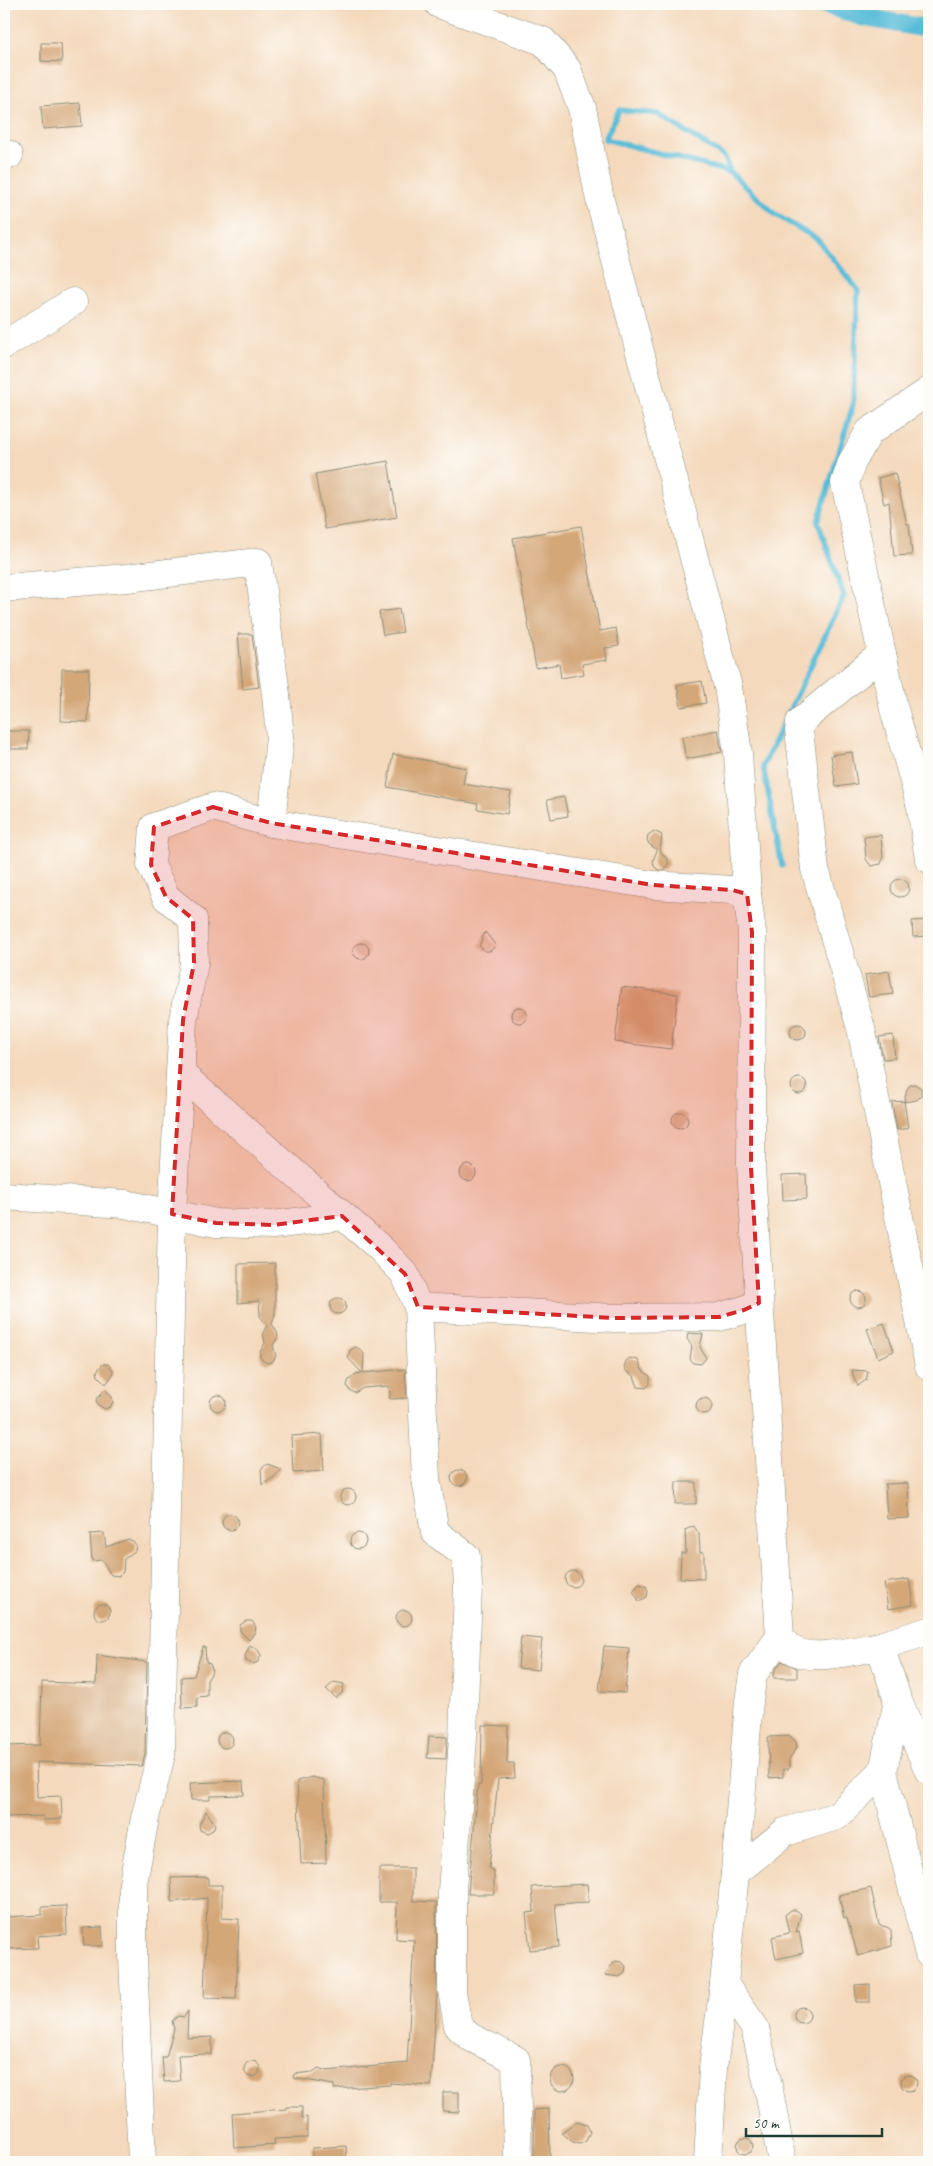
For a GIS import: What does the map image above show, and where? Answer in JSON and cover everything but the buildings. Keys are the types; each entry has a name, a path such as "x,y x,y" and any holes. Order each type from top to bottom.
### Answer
{"street":[{"path":"439,4 543,41 567,69 582,108 600,200 728,687 738,753 747,894 752,932 750,1167 780,1637 789,1648 801,1654 813,1656 880,1646 929,1631"},
{"path":"4,345 73,302"},
{"path":"929,391 869,432 852,462 845,483 894,709 921,807 929,859"},
{"path":"4,588 127,578 258,562 280,737 271,823"},
{"path":"882,654 800,722 799,730 815,869 861,1028 929,1366"},
{"path":"142,2162 133,1958 133,1883 145,1818 161,1755 172,1214 183,1020 194,963 193,920 166,897 151,864 154,827 212,806 271,823 653,886 732,890 747,894"},
{"path":"183,1020 181,1074 380,1248 405,1274 418,1306 426,1479 435,1532 466,1556 468,1585 463,1738 452,1891 452,1991 458,2026 470,2037 516,2060 518,2162"},
{"path":"4,1196 125,1204 216,1223 273,1224 342,1216"},
{"path":"418,1306 623,1318 720,1317 744,1310 759,1303"},
{"path":"708,2162 713,2068 724,1984 735,1873 749,1701 754,1674 780,1637"},
{"path":"880,1646 898,1701 929,1771"},
{"path":"898,1701 883,1771 929,1954"},
{"path":"735,1873 785,1832 837,1816 883,1771"},
{"path":"724,1984 755,2028 782,2162"}],"highlighted area":[{"path":"213,807 271,823 653,885 732,890 747,894 752,932 751,1167 759,1303 744,1310 719,1317 614,1318 418,1307 405,1274 342,1216 273,1225 216,1223 172,1214 183,1020 194,963 193,919 166,897 151,865 154,827"}],"waterway":[{"path":"824,4 863,17 929,29"},
{"path":"730,172 725,157 658,114 619,110 605,139 730,172 776,215 817,239 858,290 853,405 818,522 844,596 763,766 782,866"}]}
